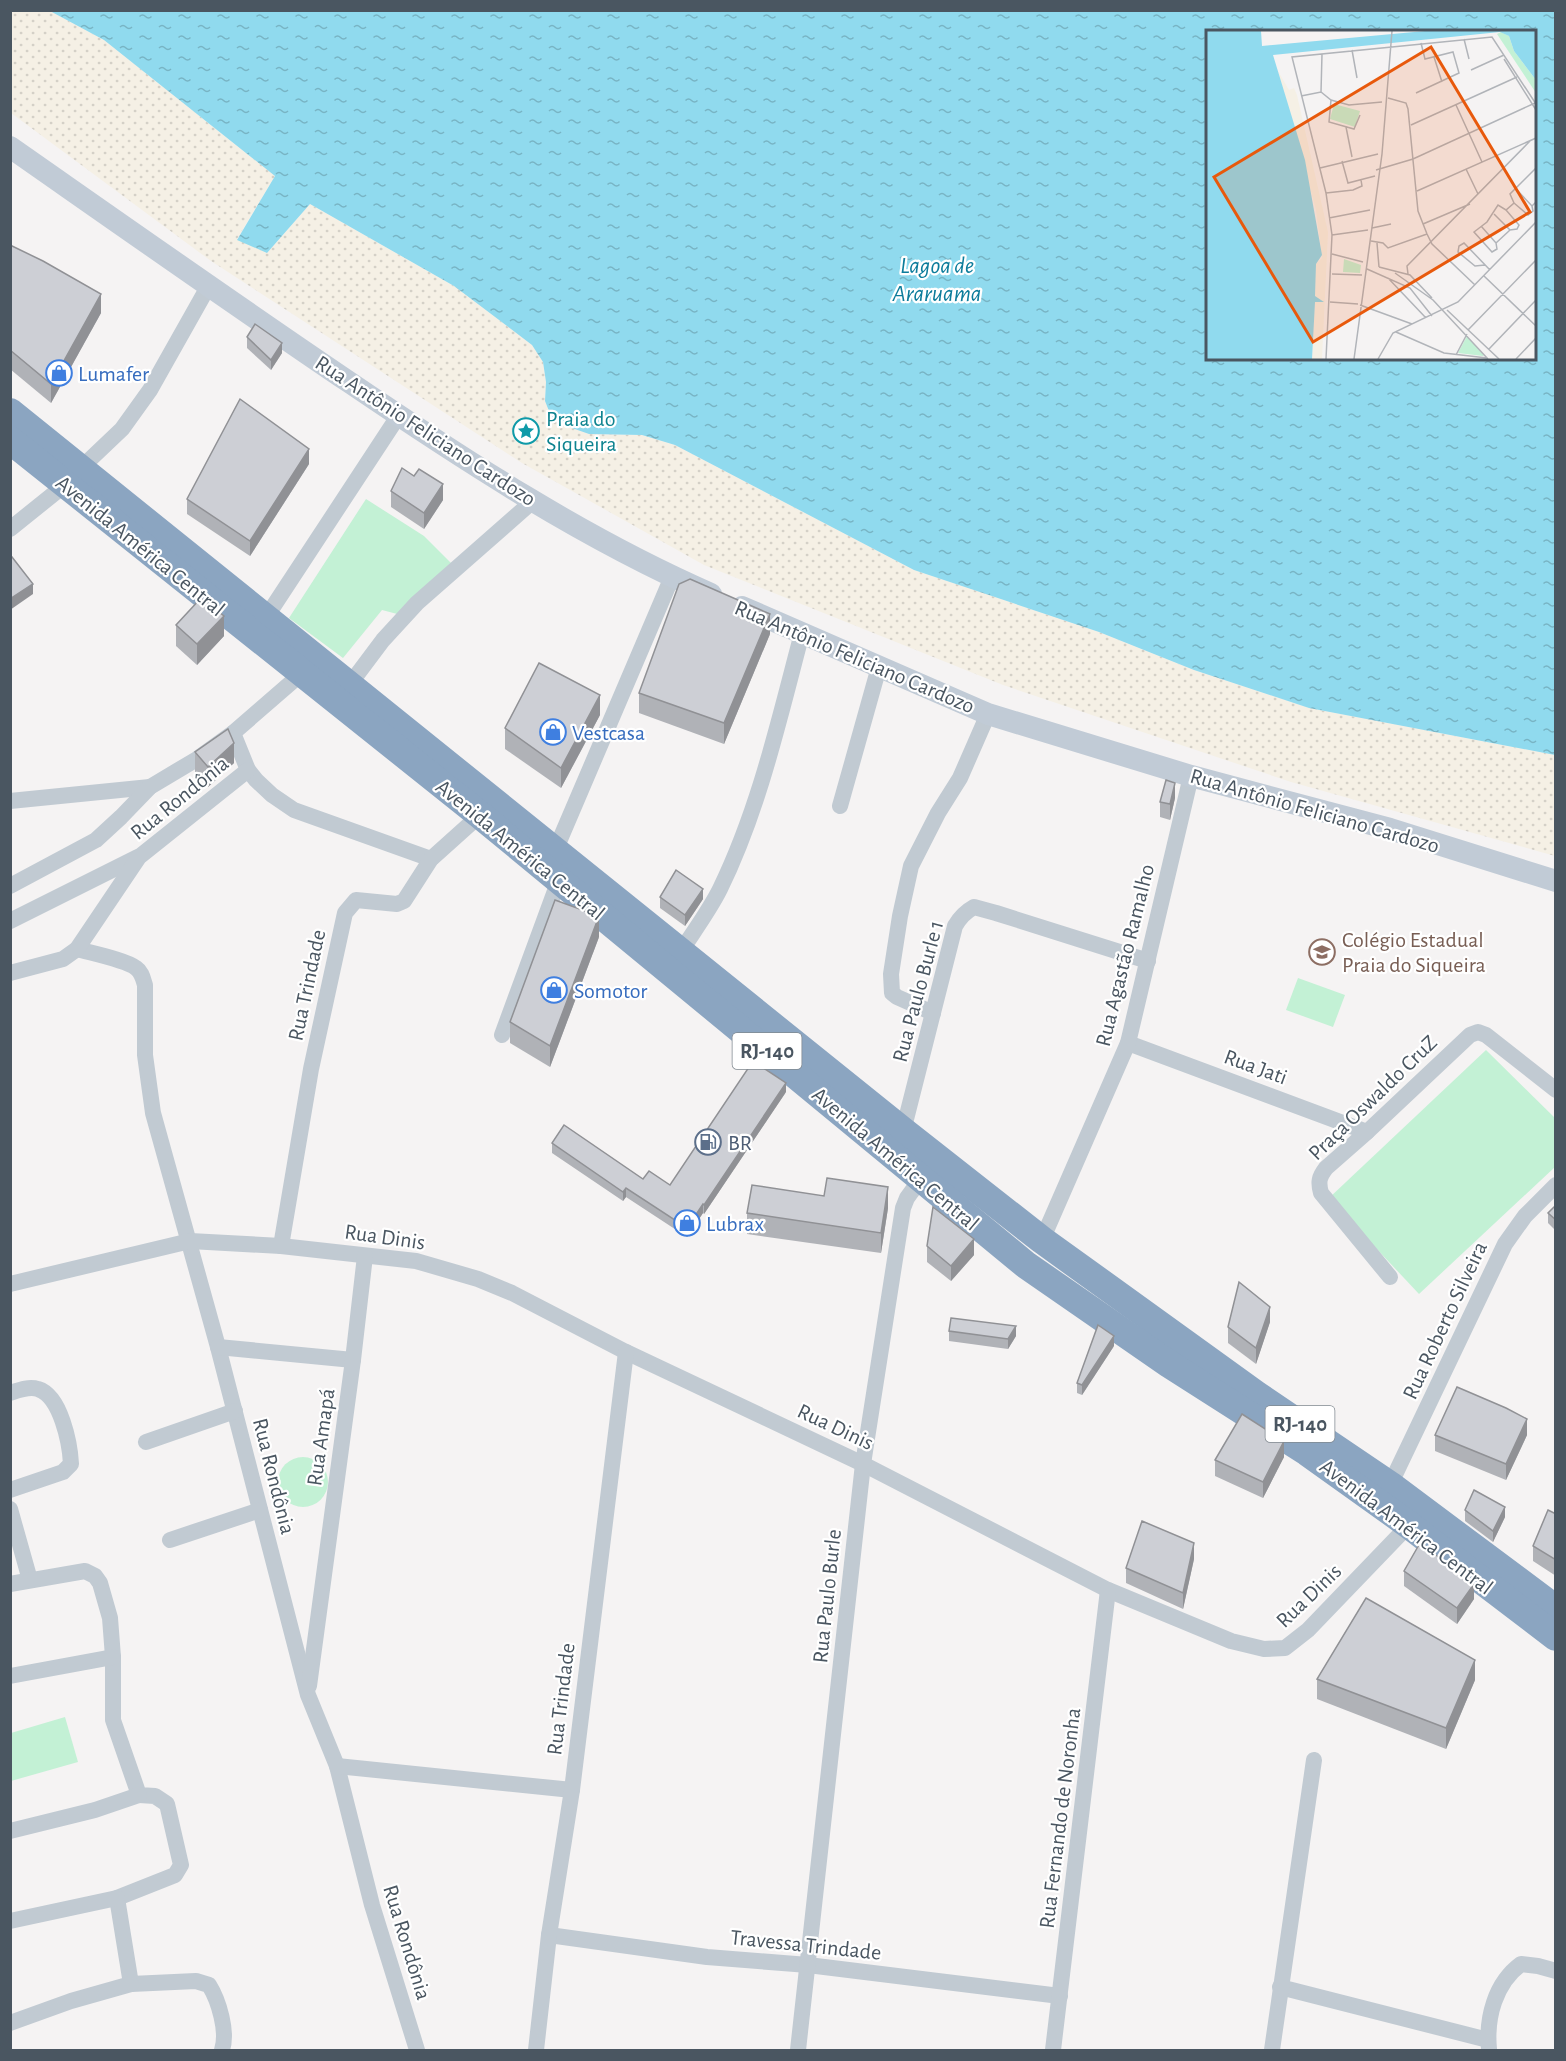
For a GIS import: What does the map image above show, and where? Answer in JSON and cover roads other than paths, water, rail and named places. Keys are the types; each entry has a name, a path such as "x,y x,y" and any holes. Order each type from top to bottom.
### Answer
{"highway":[{"name":"Avenida América Central","path":"10,412 74,476 301,674 559,880 929,1168 1042,1240 1257,1395 1390,1485 1552,1625"},
{"name":"Avenida América Central","path":"10,440 74,476 350,684 903,1131 929,1168 1026,1265 1169,1364 1307,1452 1552,1625"}],"street":[{"name":"Rua Antônio Feliciano Cardozo","path":"10,147 208,287 399,415 533,501 672,577 988,714 1191,776 1390,829 1556,881"},
{"path":"10,529 74,476 122,429 150,390 208,287"},
{"path":"265,619 399,415"},
{"path":"350,684 383,640 417,603 533,501"},
{"path":"555,851 672,577"},
{"path":"681,951 719,892 745,830 774,738 802,633"},
{"path":"840,806 879,667"},
{"path":"10,886 96,840 150,787 197,759 233,733 301,674"},
{"path":"933,1013 892,993 891,974 902,906 911,866 938,813 960,778 988,714"},
{"path":"233,733 249,770 273,795 294,810 431,859"},
{"name":"Rua Rondônia","path":"10,973 63,959 77,949 138,857 249,770"},
{"name":"Rua Agastão Ramalho","path":"1042,1240 1128,1043 1191,776"},
{"path":"10,801 150,787"},
{"name":"Rua Trindade","path":"281,1246 310,1069 348,906 356,900 397,904 404,901 431,859 480,815"},
{"path":"10,921 138,857"},
{"path":"502,1035 559,880"},
{"name":"Rua Paulo Burle 1","path":"903,1131 959,917 974,907 1148,961"},
{"name":"Rua Rondônia","path":"77,949 129,964 142,975 145,985 145,1055 153,1113 190,1241 308,1695 337,1766 372,1905 417,2050"},
{"name":"Praça Oswaldo CruZ","path":"1390,1277 1321,1193 1318,1184 1320,1175 1326,1168 1470,1035 1478,1032 1486,1035 1556,1089"},
{"name":"Rua Jati","path":"1128,1043 1367,1132"},
{"name":"Rua Paulo Burle","path":"798,2050 863,1464 903,1208 929,1168"},
{"name":"Rua Roberto Silveira","path":"1390,1485 1505,1244 1525,1216 1556,1185"},
{"name":"Rua Dinis","path":"10,1284 190,1241 281,1246 416,1261 478,1279 512,1293 626,1352 863,1464 1108,1590 1231,1641 1264,1649 1285,1648 1308,1630 1409,1525"},
{"name":"Rua Amapá","path":"308,1695 365,1256"},
{"path":"218,1347 353,1360"},
{"name":"Rua Trindade","path":"536,2050 549,1935 572,1790 626,1352"},
{"path":"10,1393 26,1388 38,1389 53,1401 61,1415 70,1464 63,1473 10,1490"},
{"path":"146,1442 235,1412"},
{"path":"10,1509 30,1580"},
{"path":"170,1540 260,1510"},
{"path":"10,1584 76,1572 85,1572 95,1576 100,1583 110,1618 113,1657 113,1720 139,1795"},
{"name":"Rua Fernando de Noronha","path":"1053,2050 1108,1590"},
{"path":"10,1676 113,1657"},
{"path":"1272,2050 1314,1760"},
{"path":"337,1766 572,1790"},
{"path":"10,1831 95,1810 139,1795 155,1796 167,1804 181,1865 175,1875 117,1898 10,1921"},
{"path":"117,1898 131,1984"},
{"name":"Travessa Trindade","path":"549,1935 707,1957 808,1965 1060,1996"},
{"path":"1280,1987 1488,2045 1495,1999 1502,1981 1521,1964 1556,1971"},
{"path":"10,2023 70,2001 131,1984 204,1982 209,1985 217,2002 223,2031 222,2050"}],"water":[{"name":"Lagoa de Araruama","path":"50,11 1555,11 1555,755 1309,708 1194,670 1099,632 914,570 675,445 642,435 589,434 569,427 551,416 545,401 546,382 543,362 532,345 454,286 310,204 267,253 237,240 275,176 104,40"}],"place":[{"name":"Lumafer","path":"59,373"},
{"name":"Praia do Siqueira","path":"526,431"},
{"name":"Vestcasa","path":"553,732"},
{"name":"Colégio Estadual Praia do Siqueira","path":"1322,952"},
{"name":"Somotor","path":"554,990"},
{"name":"BR","path":"708,1142"},
{"name":"Lubrax","path":"687,1223"}]}
